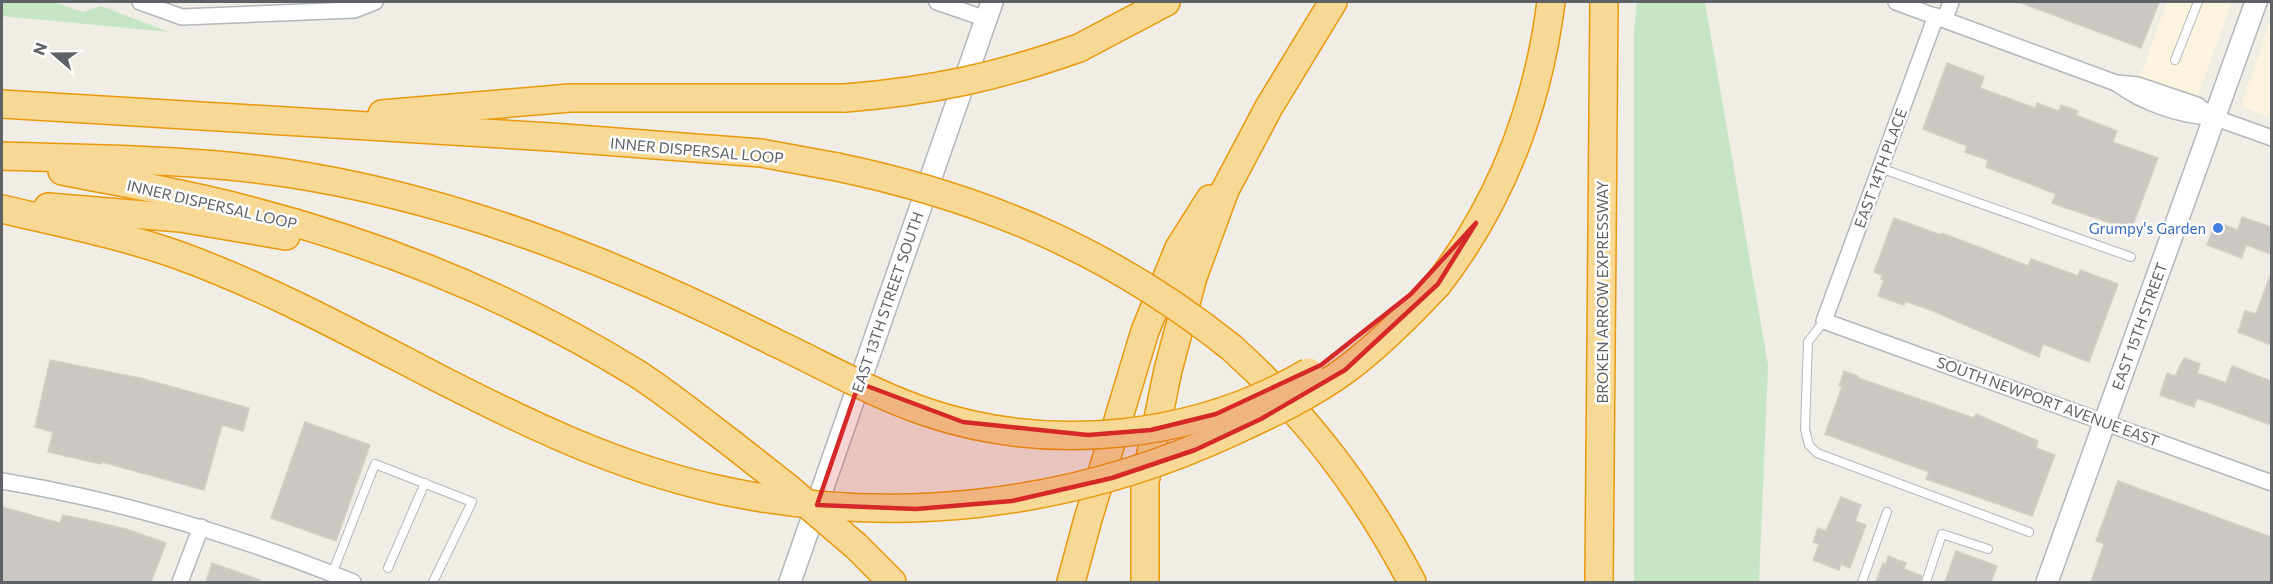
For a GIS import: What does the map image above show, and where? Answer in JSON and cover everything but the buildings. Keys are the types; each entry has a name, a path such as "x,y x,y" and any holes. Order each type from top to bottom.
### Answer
{"highway":[{"path":"2,104 287,121 570,98 845,98 955,85 1007,72 1079,48 1166,2"},
{"path":"1071,582 1145,331 1179,248 1333,2"},
{"path":"2,209 115,235 187,259 289,301 438,378 577,445 623,463 715,489 804,504 916,509 1012,501 1143,469 1195,450 1261,419 1345,370 1408,316 1476,223 1501,178 1526,121 1542,56 1551,2"},
{"name":"BROKEN ARROW EXPRESSWAY","path":"1599,582 1604,2"},
{"path":"1145,582 1145,482 1175,341 1193,278 1225,190 1269,107"},
{"name":"INNER DISPERSAL LOOP","path":"287,121 761,153 898,179 996,211 1065,240 1112,265 1197,321 1232,348 1261,375 1329,449 1374,514 1412,582"},
{"path":"2,158 186,162 287,173 390,195 489,221 566,248 699,304 891,398 963,422 1050,435 1088,435 1151,430 1216,414 1294,381 1355,342 1411,294 1433,280"},
{"name":"INNER DISPERSAL LOOP","path":"2,158 171,191 296,223 454,280 575,337 638,374 731,443 856,546 892,582"},
{"path":"2,204 117,211 180,218 390,256"},
{"path":"1600,555 1604,582"}],"main road":[{"name":"EAST 15TH STREET","path":"2047,582 2256,2"},
{"name":"EAST 13TH STREET SOUTH","path":"790,582 987,14"}],"street":[{"path":"140,2 182,17 354,10 375,2"},
{"path":"937,2 987,14"},
{"path":"1896,2 2116,83 2132,95 2173,110 2193,116 2213,117 2271,138"},
{"name":"EAST 14TH PLACE","path":"1824,321 1880,168 1940,17 1951,2"},
{"name":"SOUTH NEWPORT AVENUE EAST","path":"1824,321 2271,483"},
{"path":"2,481 90,497 201,527 278,552 353,582"},
{"path":"180,582 201,527"}],"lane":[{"path":"2175,60 2198,2"},
{"path":"1880,168 2131,257"},
{"path":"1824,321 1808,342 1805,429 1809,445 1816,453 2029,532"},
{"path":"332,574 375,464 472,502 433,582"},
{"path":"388,568 424,483"},
{"path":"1862,582 1887,512"},
{"path":"1926,582 1942,534 1988,549"}],"highlighted area":[{"path":"1476,223 1438,284 1345,370 1261,419 1195,450 1112,478 1012,501 916,509 817,505 859,383 963,422 1088,435 1151,430 1216,414 1321,365 1411,294"}],"shaded area":[{"path":"2167,2 2232,2 2196,101 2139,80"},
{"path":"2271,18 2271,118 2241,106"}],"green space":[{"path":"2,2 53,2 83,12 101,6 169,32 2,16"},
{"path":"1637,2 1705,2 1768,365 1759,582 1634,582 1634,30"}],"place":[{"name":"Grumpy's Garden","path":"2218,228"}]}
